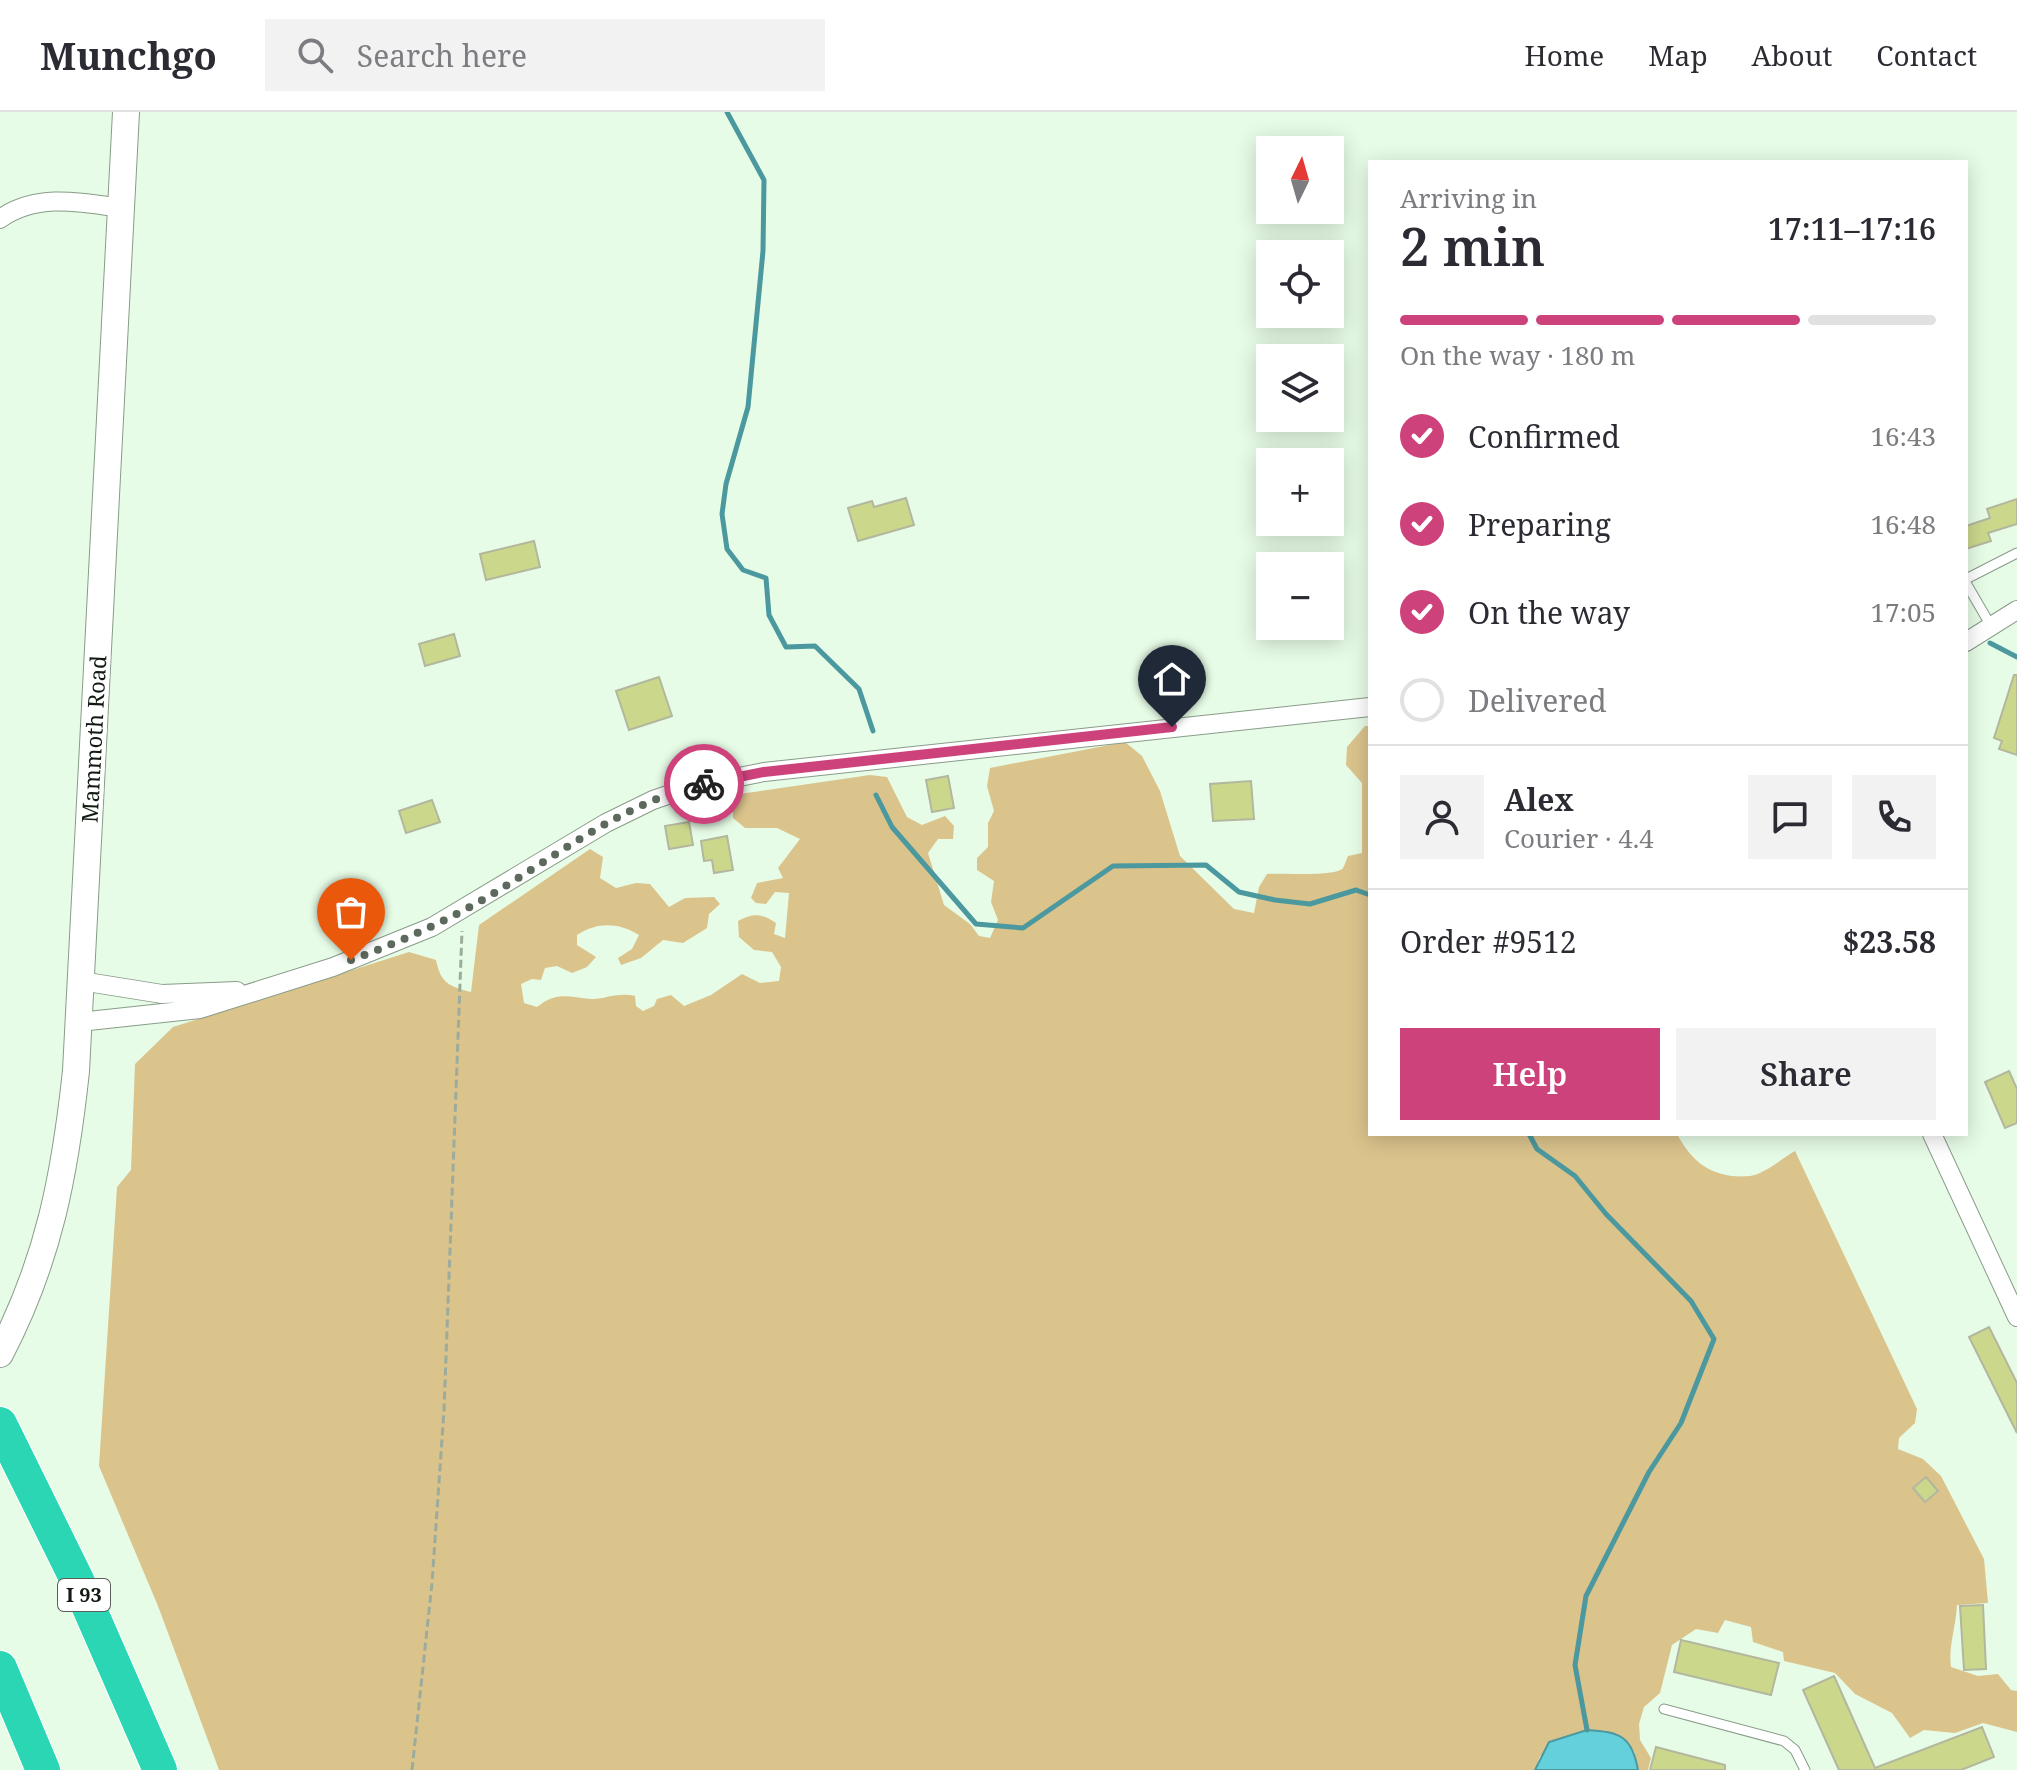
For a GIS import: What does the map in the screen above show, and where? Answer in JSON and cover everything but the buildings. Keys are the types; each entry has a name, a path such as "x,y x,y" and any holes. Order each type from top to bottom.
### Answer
{"highway":[{"name":"I 93","path":"0,1424 83,1592 160,1770"},
{"path":"0,1668 43,1770"}],"main road":[{"name":"Mammoth Road","path":"5,1344 41,1263 58,1204 69,1139 79,1022 126,112"}],"street":[{"path":"0,219 27,206 51,201 121,208"},
{"path":"1968,641 2017,610"},
{"path":"79,1022 200,1009 370,953 463,911 606,823 673,793 716,781 764,772 1368,707"},
{"path":"81,981 162,994 259,989"},
{"path":"1933,1136 2017,1317"}],"lane":[{"path":"1968,580 2017,553"},
{"path":"1968,585 1991,626"},
{"path":"1664,1709 1784,1741 1795,1750 1805,1770"}],"path":[{"path":"412,1770 432,1583 444,1410 451,1145 463,911"}],"shaded area":[{"path":"1368,726 1368,1136 1678,1136 1690,1154 1706,1167 1737,1176 1761,1172 1795,1151 1917,1409 1915,1423 1899,1438 1898,1449 1923,1459 1941,1476 1984,1559 1988,1603 1957,1605 1951,1667 1978,1676 1998,1674 2011,1690 2017,1691 2017,1732 1983,1723 1955,1733 1924,1730 1910,1738 1892,1713 1855,1694 1835,1673 1784,1661 1783,1652 1753,1642 1751,1627 1725,1620 1718,1633 1696,1629 1672,1645 1660,1693 1644,1707 1639,1724 1640,1740 1651,1758 1648,1770 1638,1770 1634,1751 1540,1756 1535,1770 219,1770 158,1606 99,1466 117,1187 131,1170 135,1064 173,1027 409,952 436,960 440,974 447,983 471,992 479,925 590,849 603,857 600,878 616,888 636,883 650,884 669,907 685,898 714,897 720,904 709,914 707,928 683,943 663,940 641,958 621,965 618,958 632,949 639,935 608,925 577,935 577,945 596,957 587,967 572,973 557,966 545,968 541,980 532,979 521,984 524,1003 537,1007 557,997 596,999 628,995 635,996 636,1006 643,1011 654,1006 657,999 671,995 684,1006 711,995 742,974 760,983 779,981 781,967 772,952 754,950 739,937 738,921 753,915 766,917 776,923 774,934 785,938 789,893 775,892 766,904 756,903 751,898 757,883 783,878 778,868 800,839 777,828 745,828 733,818 733,795 870,775 887,777 907,817 922,825 945,816 954,826 953,839 938,839 928,853 944,905 970,924 979,936 990,938 998,920 991,902 994,881 977,870 977,858 988,847 988,823 994,811 987,786 990,768 1125,742 1142,756 1160,791 1180,856 1234,909 1254,913 1259,887 1267,874 1338,871 1343,868 1348,856 1362,853 1362,783 1346,765 1347,747"}],"water":[{"path":"1587,1730 1608,1732 1623,1738 1632,1750 1638,1770 1535,1770 1549,1742"}],"waterway":[{"path":"727,112 764,180 763,251 748,407 726,484 722,514 727,549 743,570 766,578 769,615 786,647 815,646 859,689 873,731"},
{"path":"1990,643 2017,657"},
{"path":"876,795 892,827 976,924 1023,928 1113,866 1206,865 1239,892 1310,904 1356,890 1368,894"},
{"path":"1530,1136 1537,1149 1575,1176 1606,1214 1691,1301 1714,1339 1681,1423 1649,1472 1586,1596 1575,1665 1587,1730"}],"way so far":[{"path":"351,960 463,911 606,823 653,800 704,784"}],"route":[{"path":"704,784 764,772 1172,727"}]}
